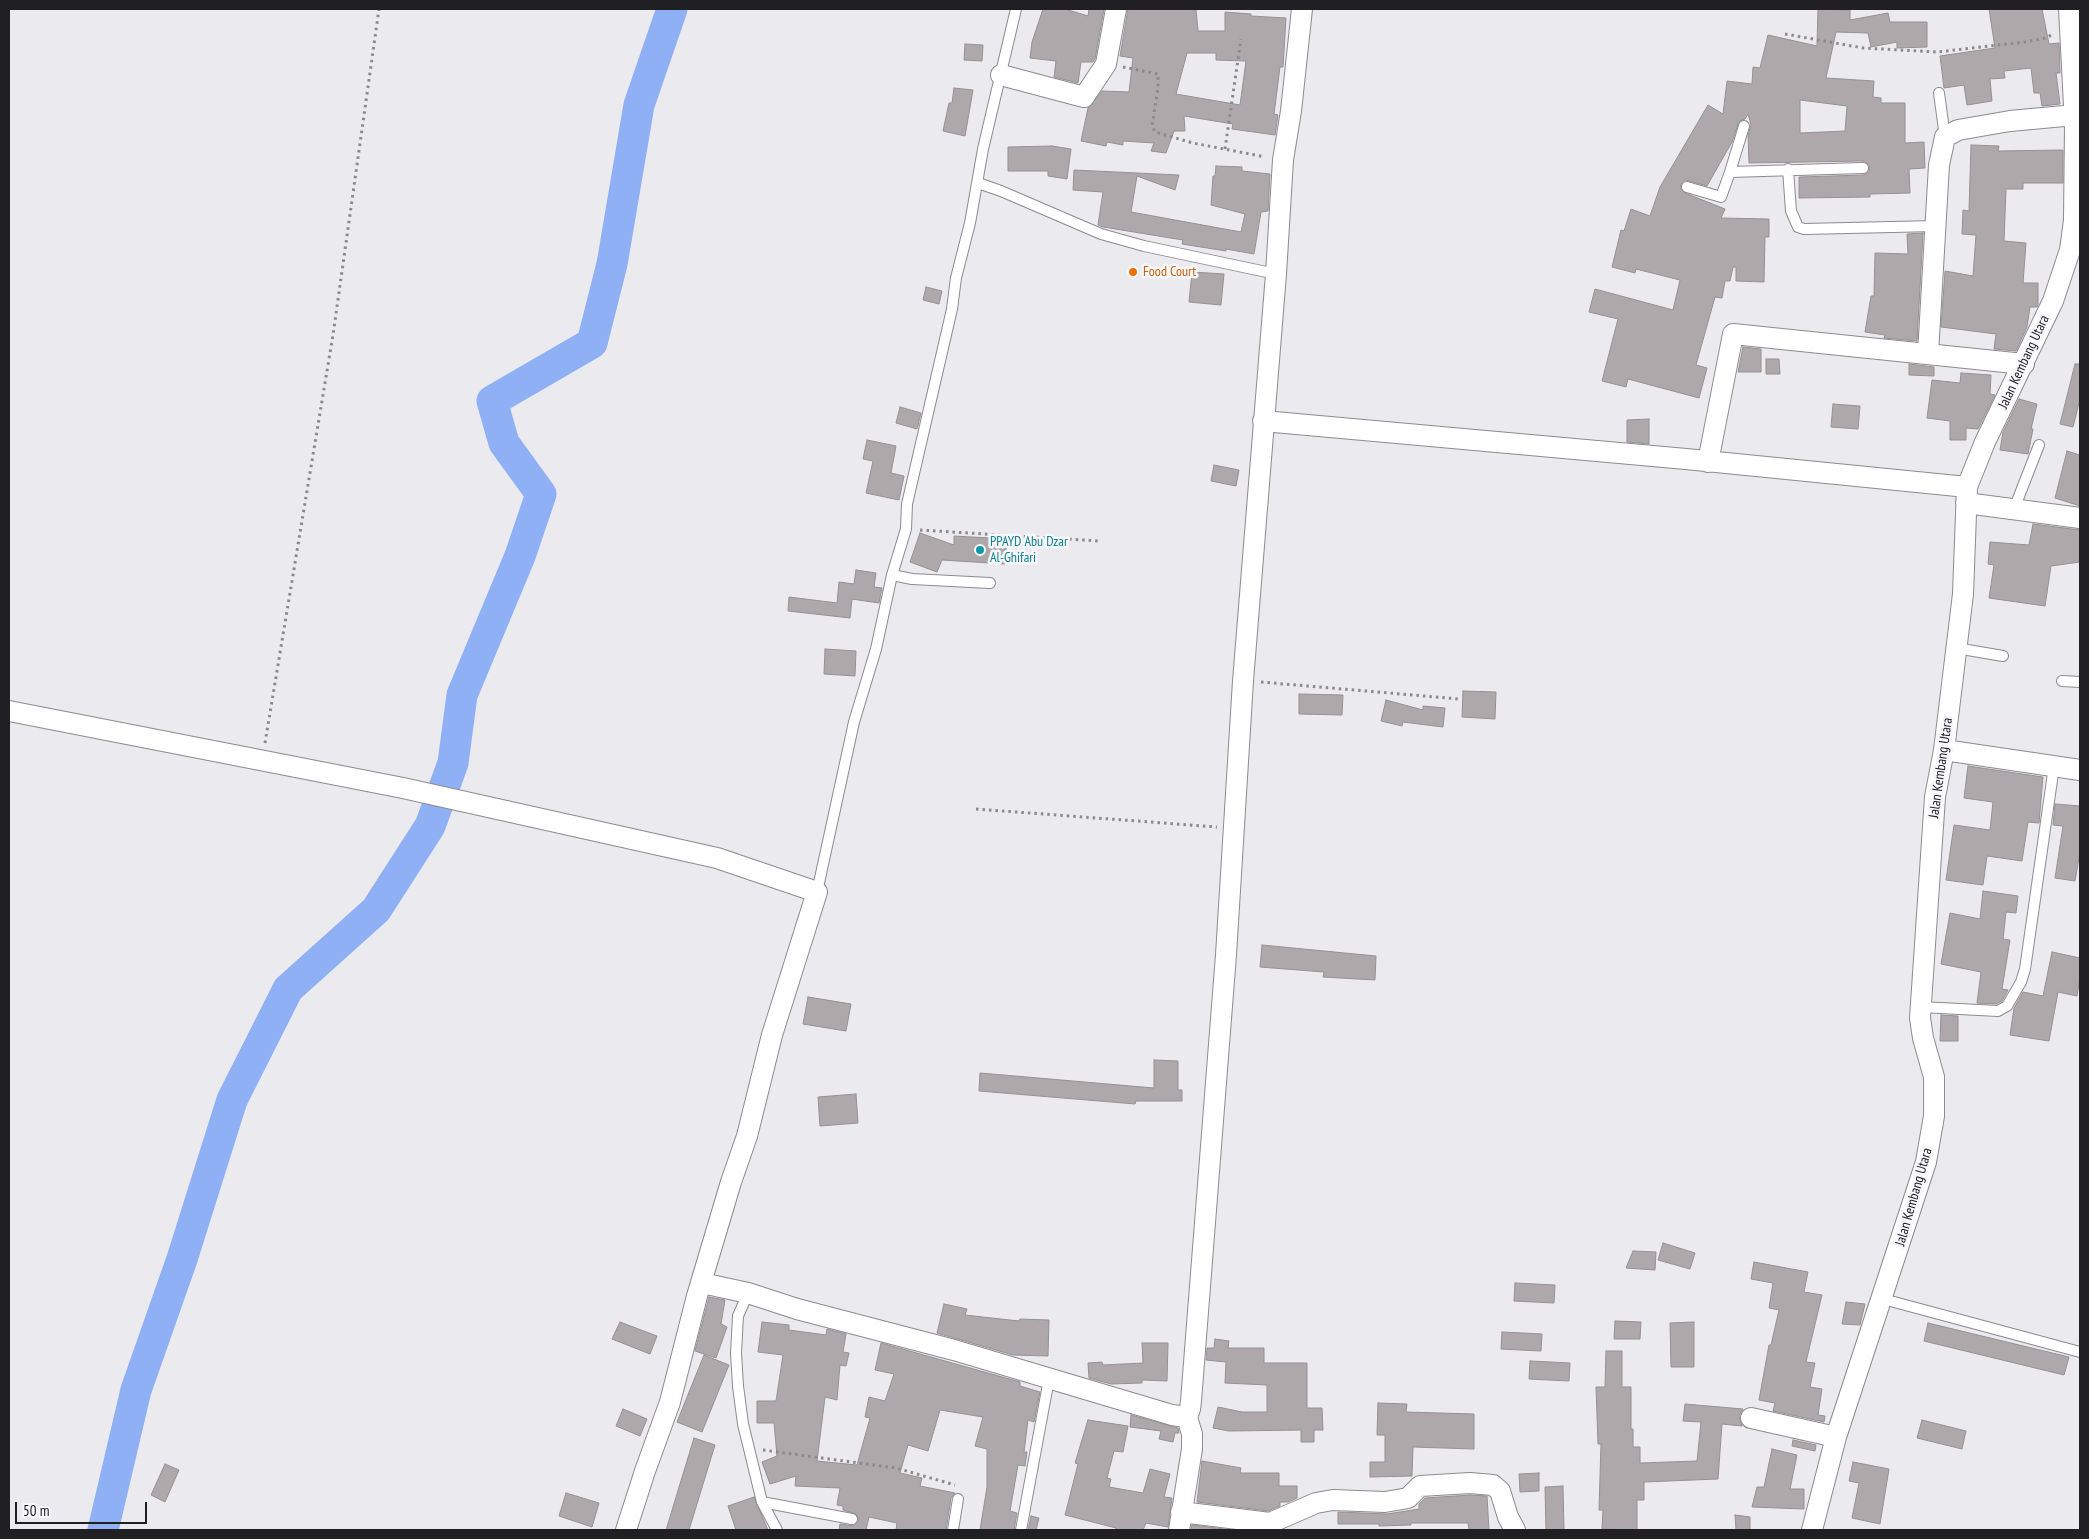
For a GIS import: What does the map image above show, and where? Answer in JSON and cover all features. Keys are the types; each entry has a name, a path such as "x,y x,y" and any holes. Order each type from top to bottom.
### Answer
{"street":[{"path":"1004,76 1084,97 1106,64 1116,9"},
{"path":"1302,9 1291,111 1283,160 1191,1401 1186,1417 1192,1434 1192,1449 1180,1521 1270,1523 1316,1503 1333,1500 1385,1502 1408,1498 1420,1486 1478,1484 1493,1485 1500,1491 1508,1518 1514,1530"},
{"name":"Jalan Kembang Utara","path":"1812,1530 1836,1437 1883,1299 1926,1162 1934,1116 1934,1077 1923,1038 1921,1007 1935,797 1944,750 1963,594 1967,495 1986,442 2053,301 2072,270 2078,146 2069,15"},
{"path":"1928,354 1939,165 1946,136 1958,130 2002,122 2077,122"},
{"path":"1708,462 1733,334 2024,364"},
{"path":"1263,420 1708,462 1967,495 2014,509 2080,518"},
{"path":"9,711 429,794 717,858 817,892 772,1035 747,1136 731,1182 670,1402 644,1471 626,1530"},
{"path":"1944,750 2080,770"},
{"path":"702,1283 748,1293 1172,1415 1186,1417"},
{"path":"1751,1418 1836,1437"}],"lane":[{"path":"817,892 854,722 876,649 892,575 906,529 907,504 952,309 956,278 970,224 983,148 1004,76 1016,9"},
{"path":"1939,93 1946,136"},
{"path":"1687,187 1721,197 1744,126"},
{"path":"1730,172 1863,168"},
{"path":"1788,169 1791,211 1798,227 1804,229 1936,226"},
{"path":"978,183 1101,234 1144,246 1276,274"},
{"path":"2014,509 2039,445"},
{"path":"892,575 912,579 990,583"},
{"path":"1956,648 2003,656"},
{"path":"2062,681 2080,682"},
{"path":"1921,1007 1998,1012 2007,1006 2021,982 2025,969 2054,766"},
{"path":"748,1293 738,1316 736,1353 743,1424 762,1502 777,1530"},
{"path":"1883,1299 2080,1352"},
{"path":"1021,1530 1049,1379"},
{"path":"953,1530 958,1499"},
{"path":"762,1502 852,1519"}],"path":[{"path":"262,761 333,335 379,9"},
{"path":"1785,34 1862,48 1937,52 2046,38 2069,15"},
{"path":"1225,149 1241,39"},
{"path":"1106,64 1158,74 1158,88 1152,126 1155,132 1225,149 1283,160"},
{"path":"906,529 1099,541"},
{"path":"1243,681 1459,699"},
{"path":"976,809 1234,829"},
{"path":"750,1449 896,1468 958,1486 958,1499"}],"building":[{"path":"1043,9 1065,9 1088,16 1089,9 1104,9 1095,59 1093,62 1081,62 1078,83 1054,77 1056,61 1030,58 1032,42"},
{"path":"1128,9 1196,9 1198,31 1225,31 1225,12 1286,18 1283,67 1280,67 1274,114 1278,115 1275,135 1232,129 1233,124 1184,116 1185,131 1174,131 1166,153 1151,151 1154,143 1123,141 1123,145 1107,142 1106,146 1081,141 1088,108 1102,91 1129,92 1133,58 1120,56","holes":["1187,53 1216,53 1216,60 1246,61 1240,105 1176,94"]},
{"path":"1818,9 1850,10 1850,20 1888,13 1890,22 1927,22 1927,47 1897,48 1897,42 1871,47 1868,33 1836,32 1826,78 1874,81 1873,97 1881,98 1881,103 1905,103 1905,143 1924,142 1925,168 1909,169 1910,193 1870,194 1870,197 1799,198 1799,177 1863,175 1869,172 1869,165 1863,161 1749,163 1748,135 1751,125 1748,114 1738,124 1732,142 1707,186 1686,180 1682,182 1680,188 1685,193 1725,209 1721,218 1769,219 1769,237 1765,237 1764,282 1736,281 1736,267 1733,267 1730,281 1725,281 1722,298 1715,297 1696,365 1707,368 1699,398 1628,379 1626,387 1602,381 1618,319 1589,312 1595,289 1673,310 1680,280 1636,269 1635,273 1612,267 1621,230 1624,231 1631,209 1650,216 1660,187 1708,105 1723,114 1727,81 1752,84 1753,67 1760,68 1768,35 1817,46","holes":["1800,100 1847,106 1845,131 1800,133"]},
{"path":"1989,9 2042,9 2049,44 2059,43 2060,73 2056,73 2060,104 2042,106 2040,93 2034,93 2031,68 2004,71 2005,78 1990,79 1992,101 1967,105 1964,85 1944,88 1940,56 1995,48"},
{"path":"965,44 983,45 982,61 964,60"},
{"path":"954,88 973,90 965,136 943,131 949,103 952,103"},
{"path":"1971,145 1999,146 1998,151 2063,150 2063,183 2023,183 2023,189 2006,189 2004,241 2026,243 2023,283 2038,283 2038,305 2037,307 2030,307 2027,327 2016,351 1994,349 1996,334 1941,327 1945,271 1973,276 1976,235 1962,234 1963,210 1969,211"},
{"path":"1052,146 1071,149 1067,179 1048,176 1048,171 1008,171 1008,147"},
{"path":"1216,166 1242,167 1242,171 1270,174 1268,211 1261,212 1254,254 1182,244 1183,240 1103,227 1098,225 1103,192 1073,190 1074,170 1179,175 1175,190 1137,176 1131,212 1241,232 1245,214 1211,205 1213,176 1215,176"},
{"path":"1923,233 1917,341 1884,338 1885,335 1865,332 1871,296 1874,296 1875,253 1908,254 1907,234"},
{"path":"1192,272 1224,274 1221,305 1189,302"},
{"path":"926,287 942,291 939,304 923,300"},
{"path":"1743,347 1761,349 1761,372 1738,372"},
{"path":"1766,359 1779,359 1780,374 1766,374"},
{"path":"1909,364 1934,367 1934,376 1909,375"},
{"path":"2075,364 2080,364 2080,399 2073,427 2060,424"},
{"path":"1961,373 1991,375 1990,394 1995,395 1978,429 1966,428 1966,440 1950,440 1950,421 1927,418 1932,380 1960,383"},
{"path":"2019,399 2037,404 2028,454 2000,450 2003,432"},
{"path":"1833,404 1860,406 1858,429 1831,427"},
{"path":"900,407 921,413 917,429 896,423"},
{"path":"1649,419 1649,444 1627,442 1627,420"},
{"path":"867,440 896,446 891,473 904,476 899,500 866,493 873,461 863,459"},
{"path":"2067,451 2080,455 2080,506 2055,498"},
{"path":"1214,465 1239,470 1236,486 1211,481"},
{"path":"2033,524 2080,530 2080,562 2051,566 2045,606 1989,598 1994,565 1988,564 1990,542 2029,545"},
{"path":"920,533 954,545 954,536 1007,539 1005,564 942,560 937,572 910,562"},
{"path":"856,570 876,573 874,587 882,588 879,603 852,599 850,618 788,611 789,597 837,603 839,582 854,584"},
{"path":"825,649 856,651 855,676 824,674"},
{"path":"1463,691 1496,692 1495,719 1462,717"},
{"path":"1299,694 1343,695 1342,715 1299,714"},
{"path":"1386,700 1423,710 1423,706 1445,708 1443,727 1403,722 1402,726 1381,721"},
{"path":"1968,766 2043,777 2039,823 2028,822 2022,861 1987,856 1983,885 1946,880 1954,825 1990,830 1993,802 1964,798"},
{"path":"2055,804 2080,806 2080,852 2075,881 2055,878 2063,826 2053,825"},
{"path":"1983,891 2018,896 2016,913 2006,912 2003,939 2010,940 2002,989 2008,990 2002,1001 1996,1004 1977,1003 1981,972 1941,964 1950,913 1980,919"},
{"path":"1262,945 1376,956 1375,980 1323,977 1324,972 1260,967"},
{"path":"2052,952 2080,958 2077,996 2058,992 2049,1041 2010,1035 2014,1008 2023,992 2043,996"},
{"path":"808,997 851,1004 846,1031 803,1024"},
{"path":"1941,1015 1958,1016 1958,1041 1940,1041"},
{"path":"1154,1060 1178,1061 1178,1090 1182,1090 1182,1101 1136,1101 1135,1104 979,1091 980,1073 1154,1088"},
{"path":"856,1094 858,1123 820,1126 818,1097"},
{"path":"1663,1243 1695,1253 1690,1269 1658,1260"},
{"path":"1633,1251 1656,1252 1655,1270 1626,1268"},
{"path":"1754,1262 1808,1272 1804,1292 1822,1295 1806,1362 1815,1363 1810,1387 1822,1389 1818,1415 1825,1416 1824,1422 1773,1411 1775,1403 1759,1400 1769,1345 1771,1345 1779,1310 1769,1308 1773,1283 1751,1279"},
{"path":"1515,1283 1555,1285 1554,1303 1514,1301"},
{"path":"709,1297 725,1300 721,1324 727,1327 716,1358 695,1351"},
{"path":"1846,1302 1865,1304 1860,1325 1842,1324"},
{"path":"944,1304 967,1309 965,1315 1019,1321 1020,1319 1049,1320 1048,1356 1013,1355 937,1333"},
{"path":"1615,1321 1641,1322 1640,1339 1614,1339"},
{"path":"620,1322 657,1336 650,1354 612,1339"},
{"path":"762,1322 789,1325 789,1330 826,1335 827,1329 846,1334 843,1352 849,1353 846,1366 840,1365 837,1400 825,1397 817,1461 857,1465 870,1418 865,1417 869,1397 885,1401 894,1374 875,1370 881,1343 1020,1382 1020,1386 1040,1392 1034,1422 1028,1420 1024,1452 1027,1452 1025,1466 1018,1465 1010,1511 1017,1513 1014,1530 980,1530 987,1487 987,1449 975,1446 983,1417 940,1410 928,1451 908,1445 900,1473 922,1478 920,1486 955,1493 951,1498 946,1530 896,1530 897,1523 869,1517 866,1530 839,1530 840,1524 854,1526 859,1520 856,1514 843,1510 843,1506 837,1505 840,1488 795,1486 796,1476 770,1484 762,1462 777,1456 774,1423 757,1423 757,1401 776,1401 783,1355 758,1352"},
{"path":"1694,1322 1694,1367 1671,1367 1670,1323"},
{"path":"1928,1323 2069,1357 2064,1375 1924,1341"},
{"path":"1502,1332 1542,1334 1541,1351 1501,1349"},
{"path":"1215,1339 1229,1341 1228,1348 1264,1348 1264,1363 1307,1363 1307,1408 1322,1408 1323,1430 1314,1430 1314,1442 1301,1442 1301,1430 1229,1431 1213,1428 1218,1407 1242,1412 1267,1412 1267,1385 1225,1383 1226,1362 1206,1360 1207,1348 1214,1348"},
{"path":"1142,1343 1168,1343 1167,1381 1142,1380 1142,1383 1111,1384 1089,1378 1088,1363 1102,1362 1103,1365 1143,1363"},
{"path":"1606,1351 1622,1351 1622,1387 1631,1387 1633,1447 1640,1447 1640,1463 1697,1461 1701,1422 1683,1421 1685,1404 1743,1409 1739,1416 1742,1426 1722,1424 1718,1479 1644,1482 1644,1500 1637,1500 1637,1530 1602,1529 1603,1510 1599,1510 1601,1444 1598,1444 1596,1387 1605,1387"},
{"path":"704,1355 729,1365 702,1432 677,1422"},
{"path":"1530,1361 1570,1363 1569,1381 1529,1379"},
{"path":"1378,1403 1407,1404 1406,1412 1474,1414 1474,1449 1413,1447 1412,1476 1370,1477 1370,1462 1385,1462 1385,1435 1377,1435"},
{"path":"623,1409 647,1419 640,1436 616,1426"},
{"path":"1131,1415 1178,1428 1179,1433 1175,1433 1173,1442 1159,1439 1161,1431 1130,1427"},
{"path":"1088,1420 1128,1426 1123,1452 1114,1451 1107,1478 1111,1479 1109,1487 1143,1493 1150,1469 1170,1474 1164,1497 1172,1498 1168,1527 1146,1523 1143,1530 1116,1530 1116,1528 1065,1515 1078,1464 1075,1463"},
{"path":"1922,1420 1966,1431 1962,1449 1917,1438"},
{"path":"694,1438 715,1445 689,1530 666,1530"},
{"path":"1793,1440 1816,1445 1815,1451 1792,1446"},
{"path":"1772,1449 1797,1455 1790,1489 1804,1489 1804,1509 1752,1507 1757,1487 1764,1487"},
{"path":"1202,1461 1241,1468 1240,1473 1279,1473 1279,1486 1297,1486 1297,1498 1288,1502 1280,1502 1280,1506 1268,1511 1197,1502"},
{"path":"1853,1462 1889,1469 1880,1524 1852,1518 1859,1483 1849,1481"},
{"path":"165,1464 179,1470 165,1502 151,1495"},
{"path":"1539,1473 1539,1491 1520,1492 1519,1474"},
{"path":"1563,1486 1564,1530 1546,1530 1545,1487"},
{"path":"566,1493 599,1503 592,1527 559,1516"},
{"path":"1470,1495 1487,1496 1489,1530 1469,1530 1468,1523 1411,1523 1411,1525 1379,1526 1379,1524 1338,1524 1338,1512 1387,1514 1419,1509 1419,1504 1425,1498"},
{"path":"754,1497 768,1530 736,1530 728,1506"},
{"path":"1735,1515 1750,1517 1750,1530 1736,1530"},
{"path":"1031,1516 1039,1518 1036,1530 1028,1530"},
{"path":"1192,1525 1232,1530 1191,1530"}],"waterway":[{"path":"103,1530 136,1390 182,1259 232,1100 288,989 376,910 430,826 453,763 462,695 520,556 541,494 504,443 492,401 592,343 612,264 639,105 672,9"}],"place":[{"name":"Food Court","path":"1133,272"},
{"name":"PPAYD Abu Dzar Al-Ghifari","path":"980,550"}]}
